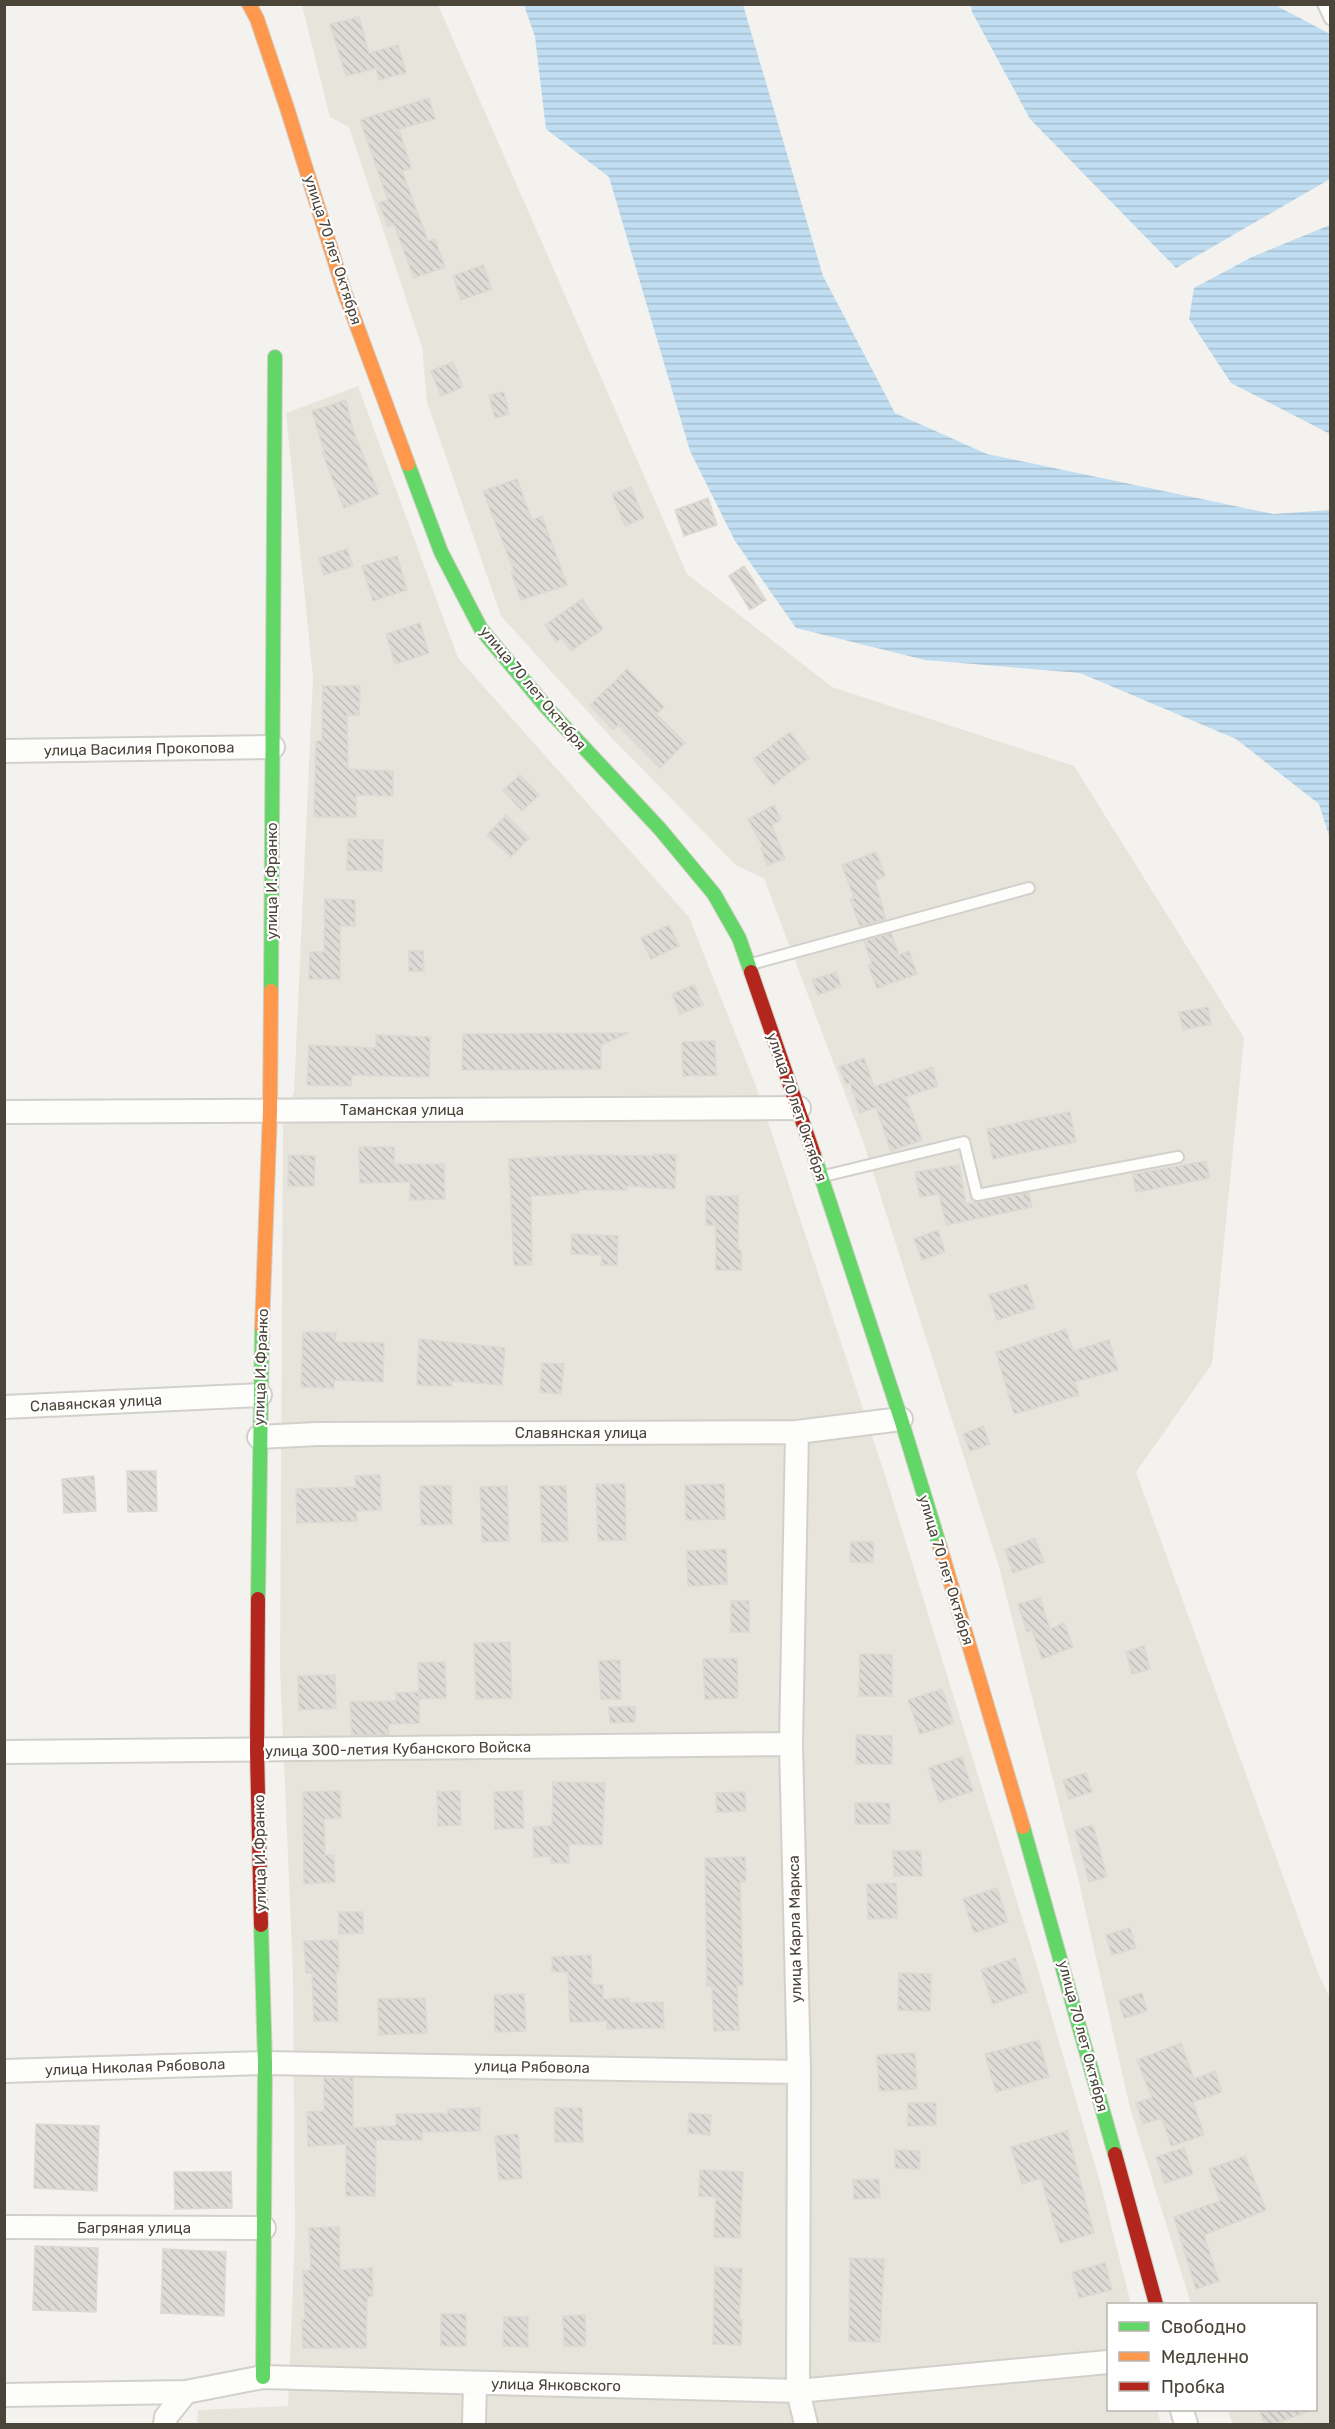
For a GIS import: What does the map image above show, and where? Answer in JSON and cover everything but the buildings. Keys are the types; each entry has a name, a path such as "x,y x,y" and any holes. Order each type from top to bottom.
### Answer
{"street":[{"name":"улица 70 лет Октября","path":"249,4 257,19 287,108 344,291 446,562 481,629 547,708 660,829 714,894 738,938 799,1108 901,1419 1051,1919 1156,2303"},
{"name":"улица И.Франко","path":"263,2377 265,2063 257,1751 259,1437 270,1111 275,357"},
{"name":"улица Василия Прокопова","path":"4,751 273,747"},
{"name":"Таманская улица","path":"4,1112 799,1108"},
{"name":"Славянская улица","path":"4,1407 260,1395"},
{"name":"Славянская улица","path":"259,1437 317,1434 797,1432 901,1419"},
{"name":"улица Карла Маркса","path":"797,1432 791,1744 799,2072 798,2391 806,2424"},
{"name":"улица 300-летия Кубанского Войска","path":"4,1752 791,1744"},
{"name":"улица Рябовола","path":"265,2063 799,2072"},
{"name":"улица Николая Рябовола","path":"4,2071 265,2063"},
{"name":"Багряная улица","path":"4,2228 264,2228"},
{"name":"улица Янковского","path":"4,2395 186,2392 263,2377 798,2391 1107,2362"},
{"path":"474,2424 475,2384"},
{"path":"165,2424 166,2416 186,2392"}],"lane":[{"path":"1323,4 1330,19"},
{"path":"748,965 1029,888"},
{"path":"821,1177 964,1142 976,1195 1178,1157"}],"shaded area":[{"path":"302,5 438,5 687,574 832,687 1074,766 1244,1038 1212,1364 1136,1472 1319,1975 1330,1998 1330,2424 1233,2424 1227,2411 1317,2411 1317,2303 1191,2303 1130,2108 1079,1882 999,1567 864,1144 764,878 737,866 609,735 501,616 427,402 422,347 349,127 330,117"},
{"path":"358,386 458,658 689,917 756,1086 885,1475 1034,1956 1100,2182 1131,2303 1107,2303 1107,2411 1157,2411 1161,2424 197,2424 198,2410 288,2406 295,2235 293,1975 280,1668 283,1125 294,1092 313,677 286,413"}],"water":[{"path":"524,5 743,5 823,276 895,413 987,454 1273,514 1330,510 1330,839 1319,804 1236,739 1080,673 925,660 796,628 735,541 690,451 609,177 546,129 535,37"},
{"path":"971,5 1275,5 1330,34 1330,179 1176,268 1030,119 972,12"},
{"path":"1330,225 1330,434 1231,383 1189,319 1194,288 1252,257"}],"traffic: fast":[{"path":"271,991 275,357"},
{"path":"408,464 441,552 481,629 547,708 660,829 714,894 739,938 751,972"},
{"path":"814,1155 901,1419 940,1547"},
{"path":"258,1599 262,1327"},
{"path":"1023,1827 1115,2154"},
{"path":"261,1925 265,2063 263,2377"}],"traffic: slow":[{"path":"249,4 257,19 287,108 344,291 408,464"},
{"path":"262,1327 270,1111 271,991"},
{"path":"940,1547 1023,1827"}],"traffic: jam":[{"path":"751,972 814,1155"},
{"path":"258,1599 257,1751 261,1925"},
{"path":"1115,2154 1156,2303"}]}
